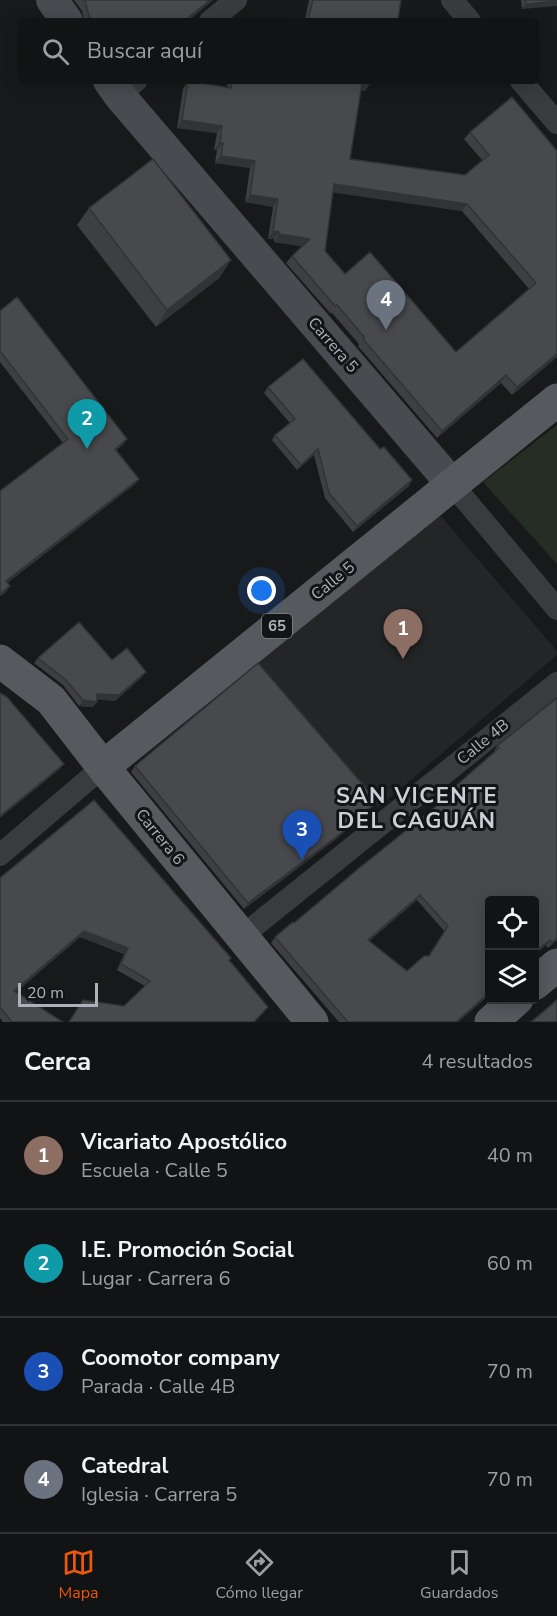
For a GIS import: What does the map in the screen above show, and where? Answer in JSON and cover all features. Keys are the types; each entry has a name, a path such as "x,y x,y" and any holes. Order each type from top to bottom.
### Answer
{"main road":[{"path":"52,0 65,18"},
{"name":"Carrera 5","path":"121,86 452,484"},
{"name":"Calle 5","path":"102,767 557,400"},
{"name":"Carrera 6","path":"0,661 51,700 102,767 242,936 298,1016"},
{"path":"539,980 557,965"},
{"path":"490,1022 511,1004"}],"street":[{"path":"214,18 236,0"},
{"path":"452,0 467,18"},
{"path":"524,84 557,123"},
{"name":"Carrera 5","path":"452,484 557,609"},
{"name":"Calle 4B","path":"242,936 557,683"},
{"name":"Calle 5","path":"0,855 102,767"}],"shaded area":[{"path":"557,425 557,564 483,482"},
{"path":"439,514 557,651 557,655 378,808 252,661"}],"building":[{"path":"84,0 210,0 188,18 91,18"},
{"path":"313,0 401,0 398,18 308,18"},
{"path":"525,0 557,0 557,1 526,4"},
{"path":"188,84 231,88 232,84 362,84 350,159 465,175 489,155 470,132 512,97 557,151 557,354 517,387 506,375 442,431 337,305 335,306 292,256 310,239 273,231 278,199 250,195 255,161 221,156 222,126 182,120","holes":["334,184 467,204 536,283 456,352 370,252 345,274 325,251"]},
{"path":"153,159 231,260 167,310 89,208"},
{"path":"17,297 127,439 115,449 139,479 6,581 10,586 0,594 0,491 68,439 0,351 0,311"},
{"path":"303,359 380,449 384,447 412,480 357,526 329,493 318,449 301,465 275,435 295,419 268,387"},
{"path":"79,622 112,660 127,648 146,672 119,695 97,694 97,702 83,700 66,680 38,658"},
{"path":"258,663 377,801 340,834 248,903 135,766"},
{"path":"0,693 7,697 64,764 0,816"},
{"path":"557,698 557,938 552,943 550,940 539,949 539,896 485,896 485,997 456,1022 348,1022 275,937 444,800 442,798 499,748 497,746","holes":["420,895 448,926 429,956 424,956 407,971 368,940"]},
{"path":"94,800 231,958 229,960 268,1007 254,1022 69,1022 83,1000 124,1006 150,981 121,964 128,948 84,931 14,991 63,1022 12,1022 0,1007 0,878"},
{"path":"557,1000 557,1022 531,1022"}],"place":[{"name":"Catedral","path":"386,330"},
{"name":"I.E. Promoción Social","path":"87,449"},
{"name":"Vicariato Apostólico","path":"403,659"},
{"name":"Coomotor company","path":"302,860"}],"district":[{"name":"SAN VICENTE DEL CAGUÁN","path":"417,808"}]}
